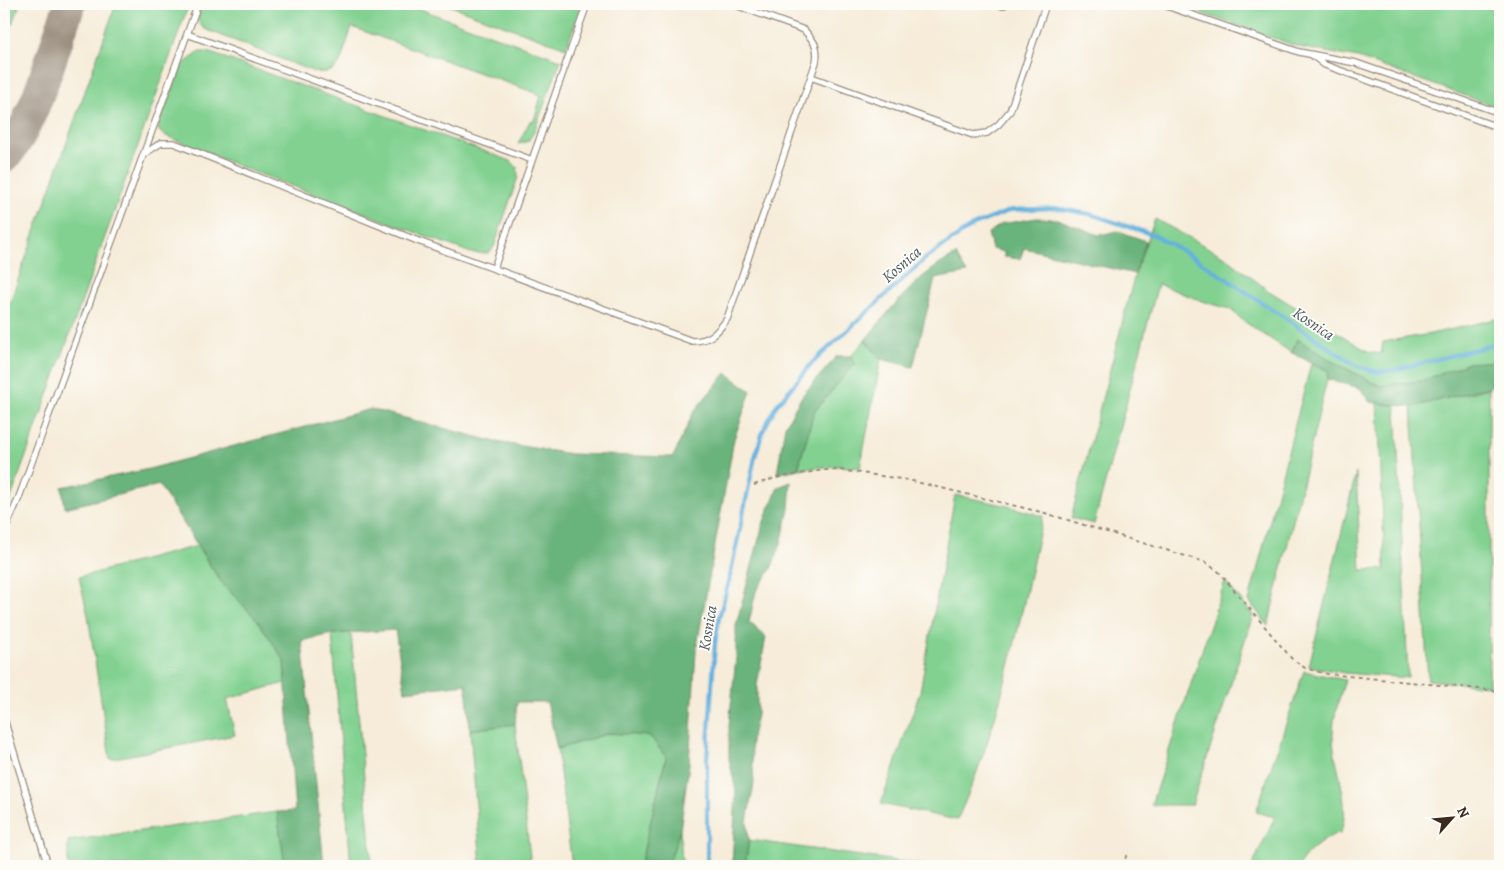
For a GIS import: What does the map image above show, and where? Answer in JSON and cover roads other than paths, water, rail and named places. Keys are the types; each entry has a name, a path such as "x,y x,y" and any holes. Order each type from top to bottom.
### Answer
{"lane":[{"path":"4,532 18,500 198,4"},
{"path":"494,268 587,4"},
{"path":"144,154 160,143 174,143 418,241 692,341 703,341 711,338 727,319 811,77 818,50 812,38 804,30 733,4"},
{"path":"811,77 973,135 987,133 998,125 1010,111 1046,4"},
{"path":"1161,4 1310,54 1356,63 1500,113"},
{"path":"187,34 532,160"},
{"path":"1310,54 1325,65 1500,128"},
{"path":"4,719 48,866"}],"waterway":[{"name":"Kosnica","path":"707,866 707,759 715,644 719,618 729,581 755,457 763,431 776,406 812,363 925,259 972,226 1011,210 1055,208 1090,214 1154,235 1195,258 1357,366 1377,372 1395,370 1500,343"}]}
